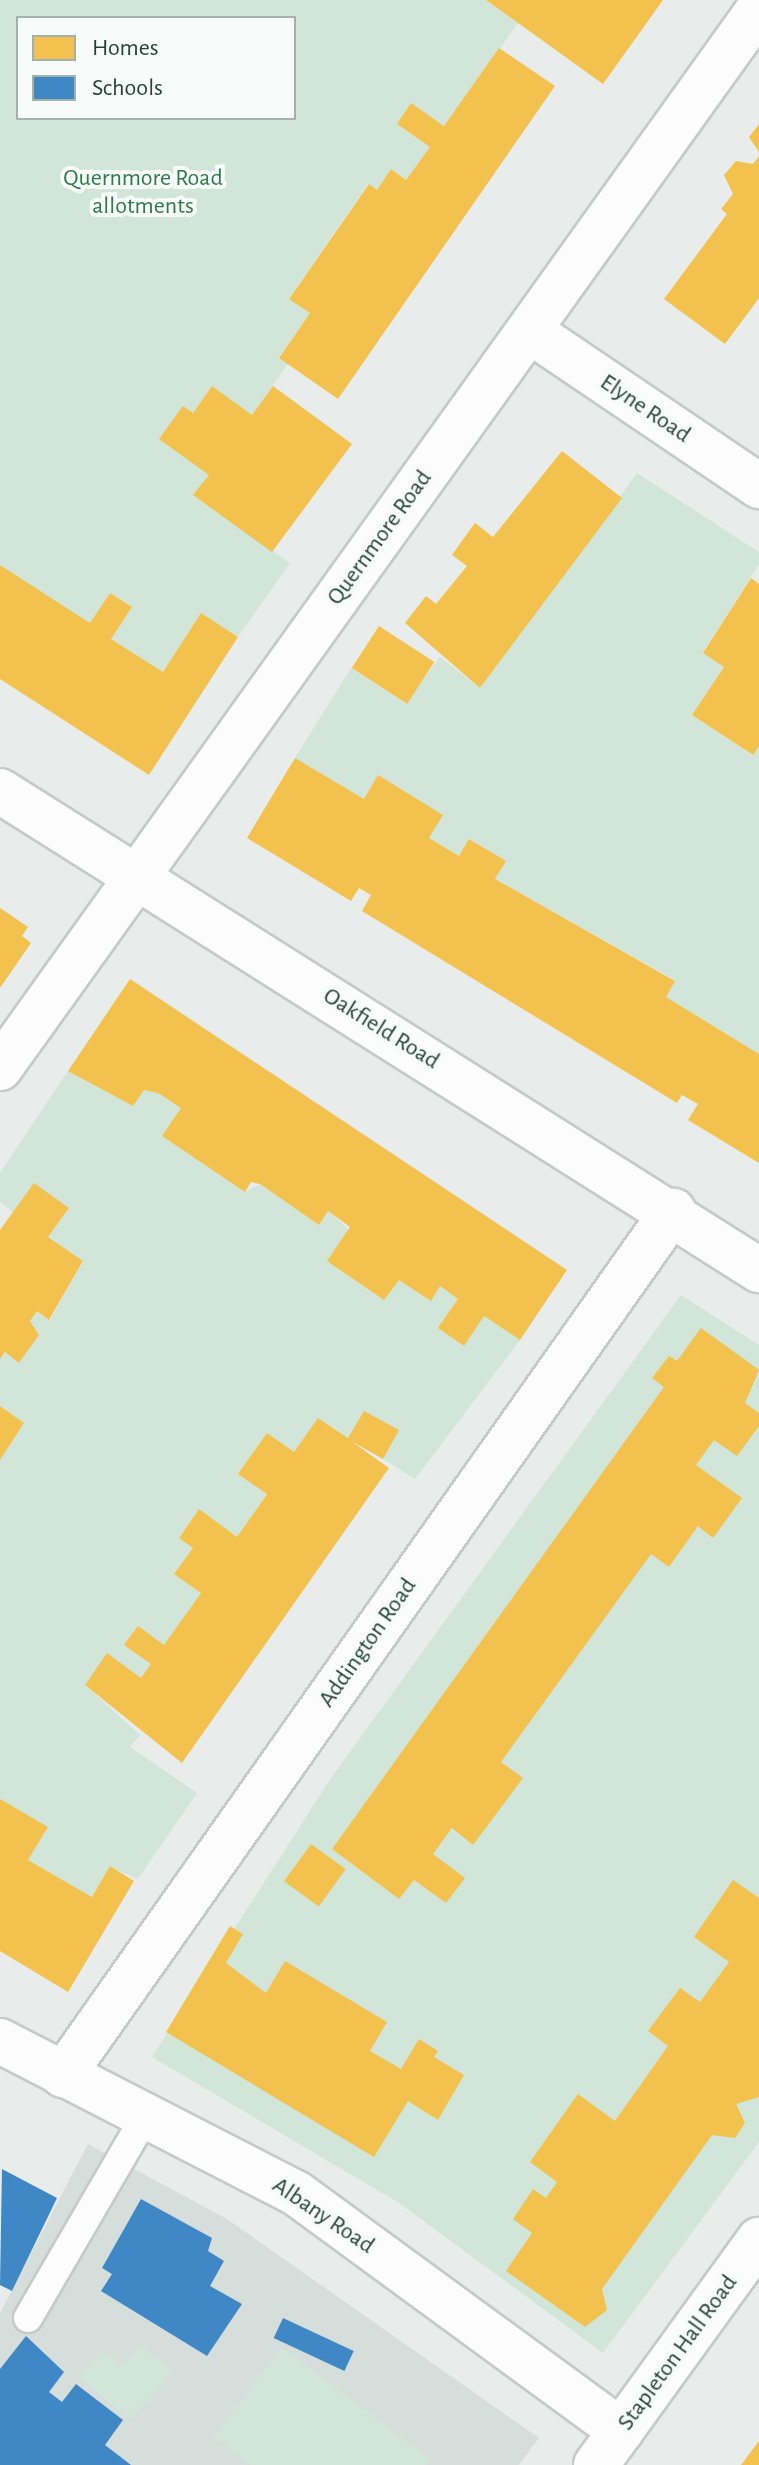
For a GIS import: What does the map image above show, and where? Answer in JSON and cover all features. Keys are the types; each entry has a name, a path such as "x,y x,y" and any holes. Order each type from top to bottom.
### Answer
{"street":[{"name":"Quernmore Road","path":"0,1068 135,875 530,331 759,9"},
{"name":"Elyne Road","path":"530,331 759,486"},
{"name":"Oakfield Road","path":"0,791 673,1211 759,1270"},
{"name":"Addington Road","path":"63,2075 673,1211"},
{"name":"Albany Road","path":"0,2041 296,2193 621,2431"},
{"name":"Stapleton Hall Road","path":"596,2465 759,2240"}],"lane":[{"path":"28,2318 146,2115"}],"shaded area":[{"path":"88,2144 227,2219 539,2438 519,2465 0,2465 0,2313"}],"green space":[{"name":"Quernmore Road allotments","path":"0,0 486,0 518,23 444,126 411,103 397,124 430,147 406,180 392,169 377,190 368,184 289,298 310,313 279,357 288,364 252,415 212,386 193,413 184,407 209,475 194,496 290,563 238,637 201,613 163,672 111,639 131,606 110,593 90,623 0,565"},
{"path":"637,473 759,552 759,564 703,652 724,667 692,715 752,755 759,746 759,1054 666,997 675,980 495,879 505,861 470,839 459,856 429,838 442,815 378,776 364,799 295,758 351,668 406,704 440,657 480,688"},
{"path":"68,1071 133,1106 144,1090 158,1093 181,1108 163,1136 245,1192 260,1184 319,1225 328,1211 430,1301 440,1286 458,1299 439,1328 463,1346 484,1316 520,1340 415,1479 318,1418 237,1537 198,1510 179,1537 193,1548 201,1593 141,1678 107,1654 85,1685 140,1735 130,1747 197,1793 138,1879 110,1867 92,1897 28,1860 47,1827 0,1799 0,1460 24,1423 0,1406 0,1359 5,1352 20,1362 39,1335 30,1321 37,1311 50,1320 83,1262 48,1237 69,1208 13,1212 0,1202 0,1173"},
{"path":"681,1295 759,1345 759,2142 603,2353 399,2203 152,2057 331,1778"},
{"path":"141,2346 173,2371 130,2420 80,2378 102,2350 122,2366"},
{"path":"282,2347 429,2459 425,2465 250,2465 214,2437"}],"building: Homes":[{"path":"486,0 663,0 603,84"},
{"path":"499,48 555,86 338,399 279,358 310,313 289,299 369,184 377,190 391,169 406,180 430,147 397,124 411,103 444,126"},
{"path":"759,124 759,152 749,137"},
{"path":"759,156 759,298 725,344 664,299 727,214 721,209 733,194 724,175 736,161 753,164"},
{"path":"212,386 252,415 273,386 352,444 272,552 193,495 209,475 159,439 183,406 193,413"},
{"path":"562,451 622,498 480,688 405,623 426,596 436,604 467,566 452,555 475,523 493,537"},
{"path":"0,565 90,623 110,593 132,607 111,639 163,672 201,613 238,637 149,775 0,679"},
{"path":"751,578 759,584 759,746 753,755 692,715 724,667 703,653"},
{"path":"379,626 434,662 407,704 352,668"},
{"path":"295,758 364,799 378,775 443,815 429,838 459,856 469,839 506,861 495,879 675,981 666,997 759,1054 759,1163 688,1120 698,1104 682,1095 677,1103 362,911 371,895 359,888 351,901 247,838"},
{"path":"0,908 28,927 22,936 31,943 0,988"},
{"path":"130,979 567,1270 520,1340 484,1316 464,1346 438,1328 458,1299 440,1286 431,1301 399,1280 384,1300 327,1261 350,1227 328,1211 319,1225 260,1184 251,1182 245,1192 162,1136 181,1108 158,1093 144,1090 133,1106 68,1071"},
{"path":"34,1183 69,1208 48,1237 83,1261 49,1320 37,1311 30,1321 39,1335 19,1363 5,1352 0,1359 0,1230"},
{"path":"701,1328 759,1370 745,1403 759,1413 759,1426 737,1456 714,1440 696,1465 742,1498 713,1538 698,1526 669,1567 651,1554 501,1762 523,1778 473,1845 452,1828 433,1854 465,1878 446,1903 414,1880 399,1899 332,1849 664,1387 652,1378 669,1356 677,1361"},
{"path":"0,1406 24,1423 0,1460"},
{"path":"364,1411 399,1430 383,1459 351,1441 389,1468 182,1763 85,1685 107,1653 141,1678 151,1664 124,1645 138,1626 164,1645 201,1593 174,1574 193,1548 179,1538 199,1509 237,1537 267,1494 238,1474 267,1433 294,1452 318,1418 348,1438"},
{"path":"0,1799 48,1827 28,1860 92,1897 110,1866 134,1881 68,1992 0,1951"},
{"path":"311,1844 346,1869 319,1906 284,1881"},
{"path":"733,1880 759,1898 759,2097 736,2104 745,2123 735,2138 712,2135 602,2289 607,2310 585,2327 506,2271 532,2233 513,2219 533,2189 546,2198 557,2182 530,2162 578,2094 615,2121 668,2046 648,2031 680,1988 700,2002 729,1962 694,1937"},
{"path":"230,1926 243,1934 226,1963 266,1993 285,1961 387,2022 370,2051 401,2069 419,2039 438,2051 434,2057 464,2075 438,2120 408,2101 374,2157 166,2032"},
{"path":"759,2441 759,2465 741,2465"}],"building: Schools":[{"path":"2,2169 57,2198 12,2291 0,2285"},
{"path":"141,2199 212,2238 208,2251 224,2261 210,2286 242,2304 207,2356 101,2291 112,2274 102,2268"},
{"path":"283,2318 354,2351 344,2371 274,2338"},
{"path":"26,2336 64,2372 49,2392 62,2402 76,2384 123,2420 105,2445 131,2465 0,2465 0,2369"}]}
